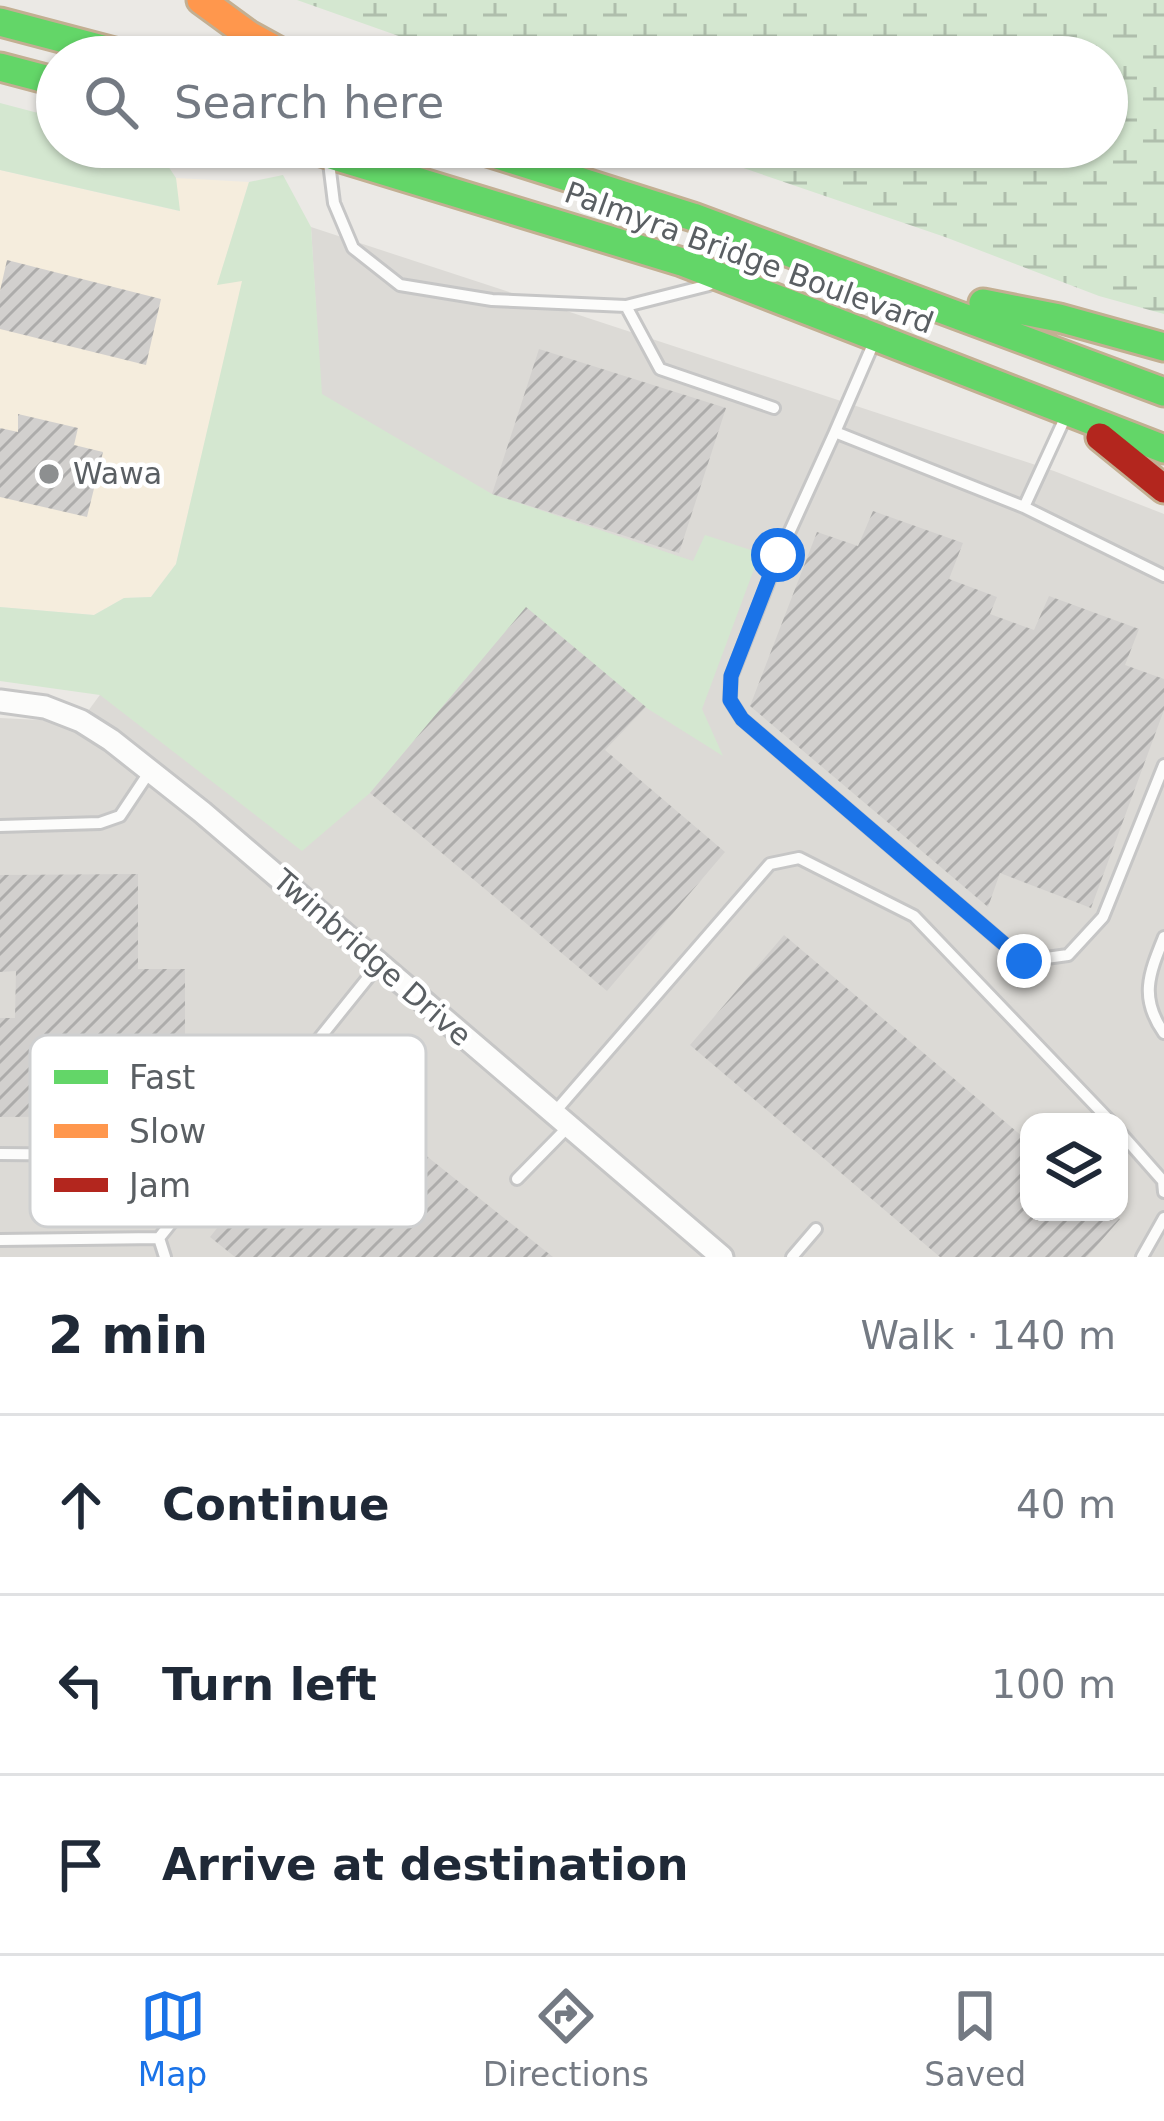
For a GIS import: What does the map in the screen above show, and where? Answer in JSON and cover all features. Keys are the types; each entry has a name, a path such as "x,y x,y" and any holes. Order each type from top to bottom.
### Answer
{"highway":[{"path":"201,0 251,36"},
{"path":"0,22 53,36"},
{"path":"0,68 36,77"},
{"name":"Palmyra Bridge Boulevard","path":"376,168 727,280 1164,449"},
{"name":"Palmyra Bridge Boulevard","path":"545,168 874,281 1164,392"},
{"path":"874,281 1059,318 1164,347"},
{"path":"1068,411 1164,489"}],"street":[{"name":"Twinbridge Drive","path":"0,701 44,707 81,721 150,771 722,1257"}],"lane":[{"path":"322,168 353,248 400,285 492,300 626,306 727,280"},
{"path":"626,306 660,369 774,408"},
{"path":"876,339 778,555 731,676 730,700 742,719 1024,961 1068,956 1102,917 1164,765"},
{"path":"1024,508 1068,411"},
{"path":"835,432 1024,508 1164,576"},
{"path":"0,826 100,824 119,816 150,771"},
{"path":"517,1179 770,864 799,858 914,916 1102,1113"},
{"path":"1164,937 1146,982 1147,1002 1164,1033"},
{"path":"322,1035 379,964"},
{"path":"1128,1141 1162,1181 1164,1192"},
{"path":"0,1154 30,1154"},
{"path":"1142,1257 1164,1219"},
{"path":"159,1238 168,1227"},
{"path":"792,1257 816,1229"},
{"path":"0,1240 159,1238"},
{"path":"159,1238 165,1257"}],"shaded area":[{"path":"0,170 179,211 176,178 249,182 218,284 243,280 176,564 151,597 124,598 94,615 0,607"},
{"path":"311,227 1054,471 1164,514 1164,1257 0,1257 0,718 80,722 321,394"}],"green space":[{"path":"297,0 1164,0 1164,314 1099,296 743,168 1128,168 1128,36 399,36"},
{"path":"0,103 36,112 36,168 169,168 176,178 180,211 0,170"},
{"path":"283,175 311,227 322,394 492,494 693,561 705,535 760,553 702,709 723,756 645,707 526,608 370,793 302,851 100,695 0,681 0,607 94,615 124,598 151,597 176,564 242,281 217,285 249,182"}],"building":[{"path":"7,260 161,299 146,365 0,329 0,291"},
{"path":"539,349 726,408 679,553 492,494"},
{"name":"Wawa","path":"18,414 78,428 74,445 103,452 87,517 0,497 0,428 18,432"},
{"path":"873,511 963,543 949,579 997,597 990,614 1034,630 1049,596 1139,629 1125,665 1164,679 1164,710 1091,908 1000,873 988,907 750,706 817,532 858,546"},
{"path":"526,607 646,707 605,750 725,852 607,991 370,793"},
{"path":"138,874 138,969 185,969 185,1035 30,1035 30,1117 0,1117 0,1018 15,1018 16,971 0,972 0,875"},
{"path":"784,935 1020,1134 1020,1221 1118,1221 1087,1257 940,1257 690,1045"},
{"path":"426,1156 553,1257 235,1257 210,1237 218,1227 426,1227"}],"traffic: fast":[{"path":"0,22 53,36"},
{"path":"0,67 36,76"},
{"path":"374,168 682,262 1164,449"},
{"path":"538,168 693,217 1164,392"},
{"path":"983,303 1164,347"}],"traffic: slow":[{"path":"201,0 251,36"}],"traffic: jam":[{"path":"1100,437 1164,489"}],"place":[{"name":"Wawa","path":"49,474"}],"route":[{"path":"778,555 731,676 730,700 742,719 1024,961"}]}
